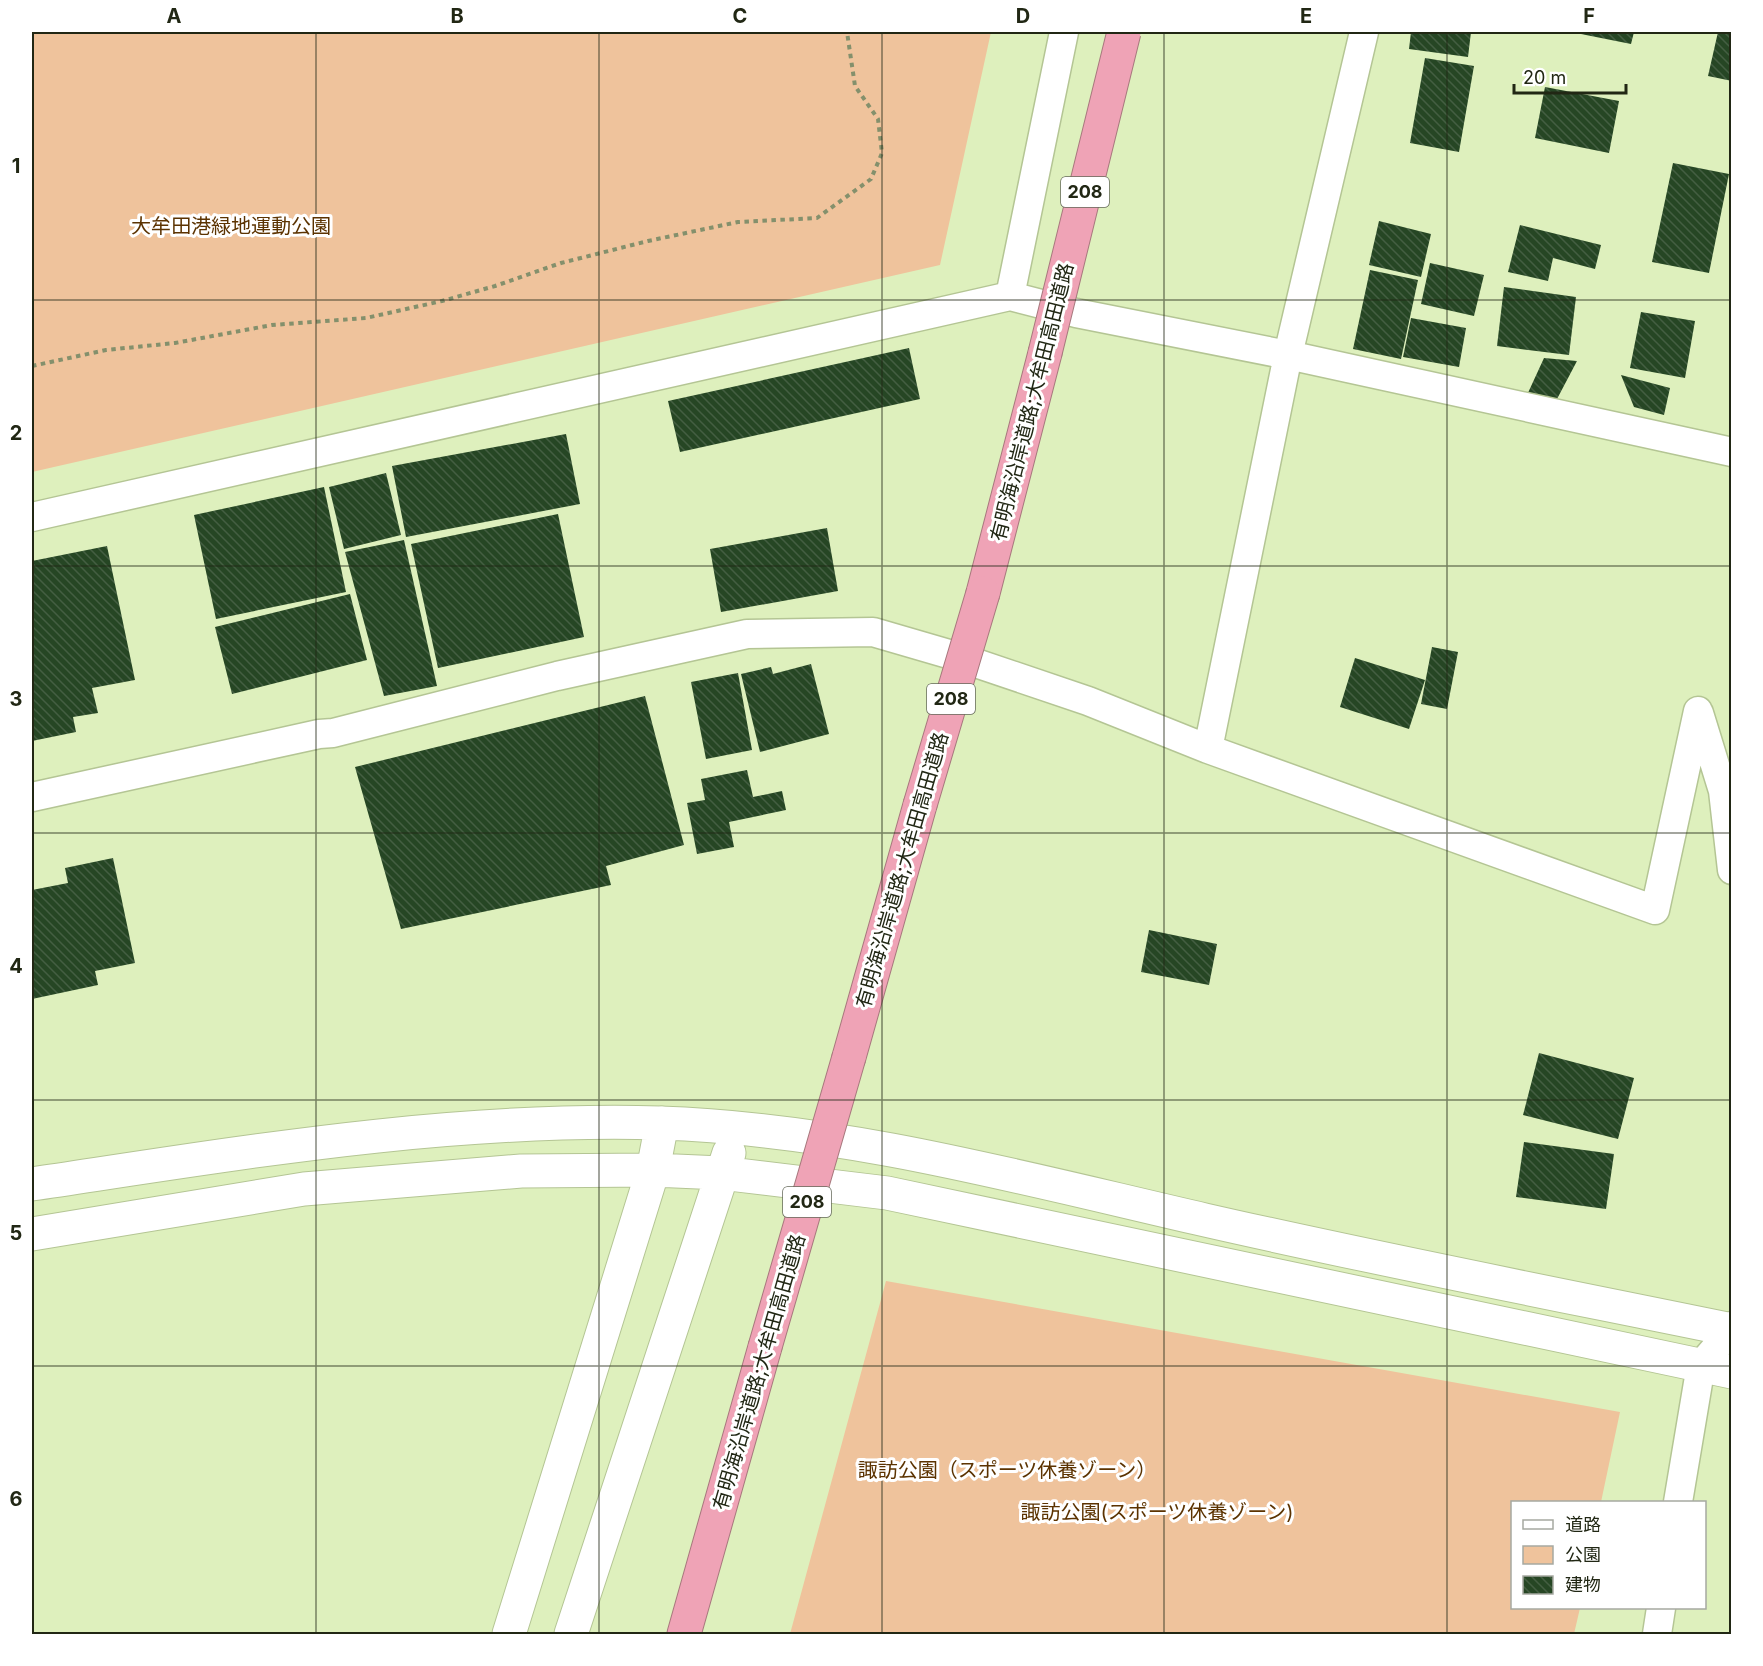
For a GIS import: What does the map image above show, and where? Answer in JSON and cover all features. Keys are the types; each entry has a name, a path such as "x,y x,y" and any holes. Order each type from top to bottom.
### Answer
{"highway":[{"name":"有明海沿岸道路;大牟田高田道路","path":"684,1635 920,805 983,593 1124,32"}],"street":[{"path":"1010,296 1064,32"},
{"path":"1208,749 1288,355 1364,32"},
{"path":"32,517 1010,296 1076,313 1288,355 1731,452"},
{"path":"32,797 308,736 333,733 557,675 747,634 873,632 952,655 1088,701 1208,749 1655,910 1698,711 1723,791 1731,870"},
{"path":"32,1185 286,1146 438,1130 535,1123 662,1123 738,1129 895,1149 1245,1229 1731,1329 1716,1368 1679,1501"},
{"path":"509,1635 653,1170 662,1123"},
{"path":"571,1635 721,1173 738,1129"},
{"path":"32,1234 304,1189 521,1171 653,1170 721,1173 887,1193 1716,1368"},
{"path":"1657,1635 1661,1609"}],"path":[{"path":"32,366 106,350 175,343 272,325 366,318 442,301 495,286 561,263 671,236 738,222 816,218 872,178 882,153 878,119 855,86 847,32"}],"green space":[{"name":"大牟田港緑地運動公園","path":"32,32 991,32 940,265 32,472"},
{"name":"諏訪公園（スポーツ休養ゾーン）","path":"886,1281 1620,1412 1601,1501 1511,1501 1511,1609 1580,1609 1574,1634 790,1634"}],"building":[{"path":"1411,32 1471,32 1468,57 1409,49"},
{"path":"1571,32 1634,32 1631,44"},
{"path":"1718,32 1732,32 1732,81 1708,76"},
{"path":"1425,58 1474,66 1459,152 1410,143"},
{"path":"1545,87 1619,101 1609,153 1535,138"},
{"path":"1673,163 1729,174 1709,273 1652,262"},
{"path":"1379,221 1431,234 1421,277 1369,265"},
{"path":"1520,225 1601,245 1595,269 1553,258 1548,281 1508,272"},
{"path":"1430,263 1484,275 1474,316 1421,304"},
{"path":"1370,270 1418,280 1401,359 1353,349"},
{"path":"1504,287 1576,297 1569,355 1497,346"},
{"path":"1641,312 1695,321 1685,378 1630,368"},
{"path":"1411,318 1466,328 1459,367 1403,357"},
{"path":"909,348 920,399 680,452 668,401"},
{"path":"1544,358 1577,361 1557,399 1527,395"},
{"path":"1621,375 1670,388 1664,415 1634,407"},
{"path":"566,434 580,504 406,537 392,466"},
{"path":"386,473 401,535 344,549 329,487"},
{"path":"324,487 346,592 216,619 194,515"},
{"path":"558,514 584,637 438,668 411,544"},
{"path":"827,528 838,591 721,612 710,549"},
{"path":"404,540 437,686 384,696 345,552"},
{"path":"107,546 135,680 92,688 98,713 73,717 76,732 32,741 32,561"},
{"path":"350,594 367,660 232,694 215,627"},
{"path":"1432,647 1458,652 1447,709 1421,704"},
{"path":"1355,658 1425,680 1409,729 1340,707"},
{"path":"811,664 829,734 760,752 741,674 771,667 773,674"},
{"path":"738,673 752,750 706,759 691,682"},
{"path":"645,696 684,845 606,866 611,885 401,929 355,767"},
{"path":"747,770 753,797 782,791 786,810 729,822 734,847 697,854 687,803 705,800 701,779"},
{"path":"113,858 135,963 95,971 98,985 32,999 32,890 68,883 65,868"},
{"path":"1149,930 1217,944 1209,985 1141,972"},
{"path":"1539,1053 1634,1078 1618,1139 1523,1115"},
{"path":"1524,1142 1614,1154 1606,1209 1516,1197"}],"park label":[{"name":"諏訪公園(スポーツ休養ゾーン)","path":"1157,1512"}]}
